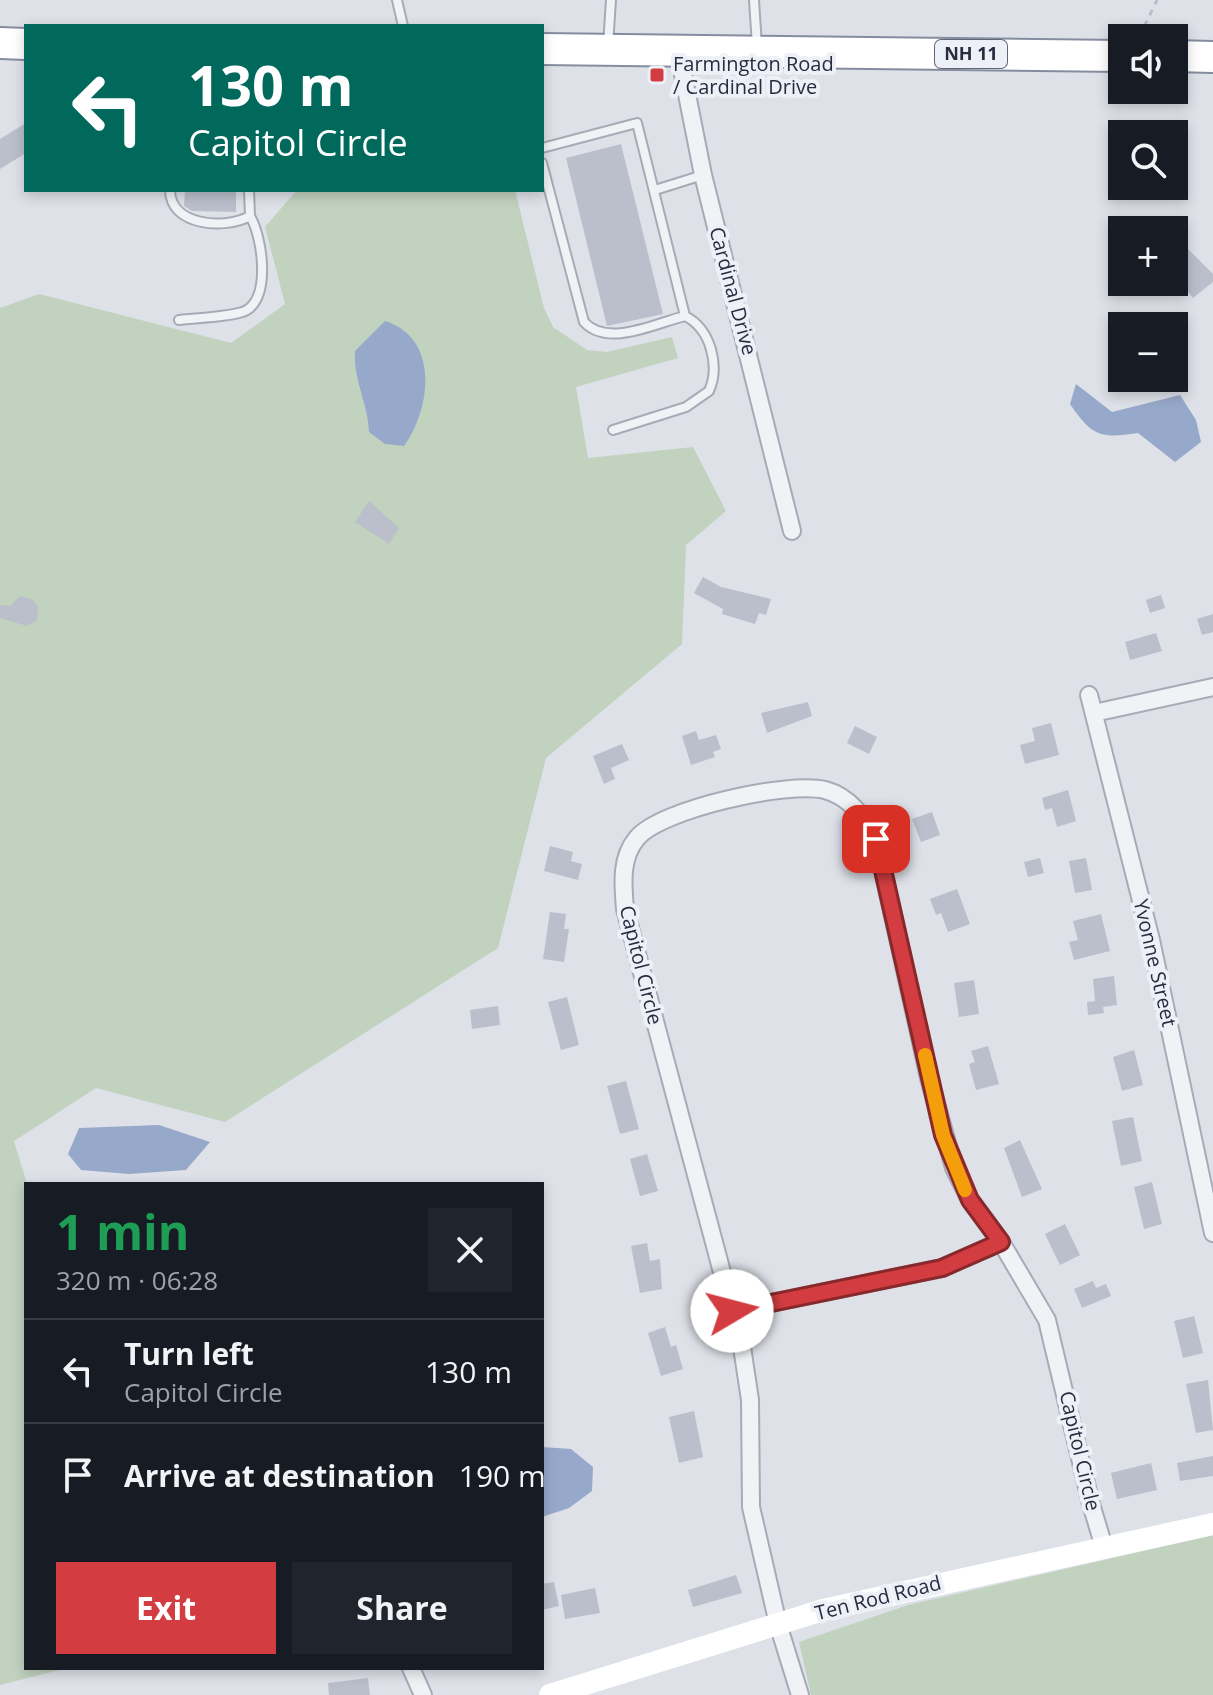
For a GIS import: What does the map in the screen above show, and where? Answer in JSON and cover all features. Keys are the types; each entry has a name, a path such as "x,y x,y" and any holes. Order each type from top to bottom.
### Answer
{"highway":[{"path":"0,43 24,44"},
{"name":"NH 11","path":"544,49 1108,56"},
{"path":"1188,56 1213,57"}],"street":[{"name":"Cardinal Drive","path":"678,49 703,175 792,531"},
{"path":"1094,713 1213,687"},
{"name":"Yvonne Street","path":"1089,695 1151,940 1213,1233"},
{"name":"Capitol Circle","path":"800,1695 778,1624 751,1507 750,1400 732,1311 624,897 622,872 636,838 666,817 694,808 800,790 825,790 858,808 876,839 929,1078 954,1168 970,1200 1001,1242 1047,1320 1104,1547"},
{"path":"732,1311 942,1268 1001,1242"},
{"name":"Ten Rod Road","path":"551,1695 778,1624 904,1590 1213,1524"},
{"path":"412,1670 423,1695"}],"lane":[{"path":"397,0 403,24"},
{"path":"607,50 611,0"},
{"path":"754,0 757,50"},
{"path":"544,147 637,123 685,316 705,334 712,355 714,380 709,391 686,407 613,430"},
{"path":"544,171 584,322 591,329 617,334 685,316"},
{"path":"655,190 703,175"},
{"path":"170,192 171,204 189,218 227,223 250,216"},
{"path":"179,320 245,311 253,303 262,270 259,231 250,216 249,192"}],"path":[{"path":"1145,24 1157,0"}],"green space":[{"path":"295,192 515,192 544,308 553,327 587,350 607,352 672,337 678,358 576,387 588,458 693,447 726,511 686,545 682,644 546,758 498,948 225,1122 96,1088 14,1141 26,1182 24,1670 59,1670 0,1685 0,308 39,294 231,343 285,304 265,227"},
{"path":"1213,1535 1213,1695 811,1695 799,1642 908,1605"}],"water":[{"path":"385,321 403,330 415,342 425,376 420,413 404,446 385,444 369,432 356,372 355,351"},
{"path":"1076,384 1112,412 1180,395 1196,420 1201,442 1175,462 1138,433 1114,436 1098,433 1085,423 1070,404"},
{"path":"159,1125 210,1142 186,1170 129,1174 81,1170 68,1154 79,1128"},
{"path":"544,1447 571,1449 593,1467 592,1491 569,1508 544,1516"}],"building":[{"path":"24,124 24,154 0,169 0,139"},
{"path":"621,144 663,314 607,326 566,158"},
{"path":"185,192 236,192 236,212 192,211 184,206"},
{"path":"1188,249 1213,274 1213,282 1193,298 1188,292"},
{"path":"369,501 399,528 389,544 355,522"},
{"path":"703,577 721,587 771,599 766,615 759,613 755,624 722,614 723,609 694,593"},
{"path":"1161,595 1165,608 1150,613 1146,600"},
{"path":"20,596 33,600 38,607 37,620 27,626 0,618 0,605 10,606"},
{"path":"1213,614 1213,632 1202,635 1197,619"},
{"path":"1156,633 1162,651 1130,660 1125,642"},
{"path":"808,702 812,716 767,733 761,713"},
{"path":"1051,723 1059,755 1025,764 1020,745 1035,741 1032,728"},
{"path":"855,726 877,737 869,754 847,743"},
{"path":"696,731 699,740 716,735 721,749 713,752 715,757 691,765 682,736"},
{"path":"622,744 629,760 611,768 615,779 604,784 593,756"},
{"path":"1068,790 1076,821 1057,827 1052,808 1045,810 1042,798"},
{"path":"932,812 940,835 921,842 912,819"},
{"path":"550,846 573,852 571,861 582,864 578,880 544,871"},
{"path":"1040,858 1044,873 1028,877 1024,862"},
{"path":"1086,858 1092,890 1075,893 1069,861"},
{"path":"957,889 970,924 948,932 941,913 936,915 930,899"},
{"path":"550,912 566,914 564,929 569,929 564,962 543,959"},
{"path":"1101,914 1110,951 1074,960 1069,942 1078,940 1073,921"},
{"path":"1114,976 1117,1005 1103,1007 1104,1013 1088,1015 1087,1002 1095,1001 1093,979"},
{"path":"974,980 979,1014 959,1017 954,983"},
{"path":"567,997 579,1045 561,1050 548,1002"},
{"path":"498,1006 500,1025 472,1029 470,1010"},
{"path":"988,1046 999,1084 976,1090 969,1064 975,1062 971,1051"},
{"path":"1134,1050 1143,1085 1122,1091 1113,1057"},
{"path":"626,1081 639,1129 620,1134 607,1086"},
{"path":"1133,1117 1142,1161 1121,1166 1112,1121"},
{"path":"1020,1140 1042,1189 1022,1197 1004,1148"},
{"path":"647,1154 658,1191 640,1196 630,1159"},
{"path":"1152,1182 1162,1224 1144,1229 1134,1187"},
{"path":"1065,1224 1080,1255 1060,1265 1045,1234"},
{"path":"647,1243 650,1261 660,1259 662,1289 640,1293 631,1246"},
{"path":"1093,1281 1096,1288 1106,1284 1111,1296 1082,1308 1074,1289"},
{"path":"1194,1316 1203,1353 1183,1358 1174,1321"},
{"path":"665,1327 671,1347 676,1345 683,1369 661,1376 648,1333"},
{"path":"1208,1380 1213,1430 1196,1433 1186,1384"},
{"path":"694,1411 703,1457 679,1463 669,1417"},
{"path":"1213,1456 1213,1476 1180,1481 1177,1463"},
{"path":"1151,1463 1157,1490 1117,1499 1111,1473"},
{"path":"736,1575 742,1593 693,1607 688,1590"},
{"path":"554,1582 559,1606 544,1610 544,1584"},
{"path":"595,1588 600,1613 565,1619 561,1595"},
{"path":"368,1678 370,1695 329,1695 328,1683"}],"slow traffic":[{"path":"925,1055 943,1135 965,1190"}],"place":[{"name":"Farmington Road / Cardinal Drive","path":"657,75"}],"route":[{"path":"732,1311 759,1308 942,1268 1001,1242 970,1200 954,1168 943,1135 876,839"}]}
